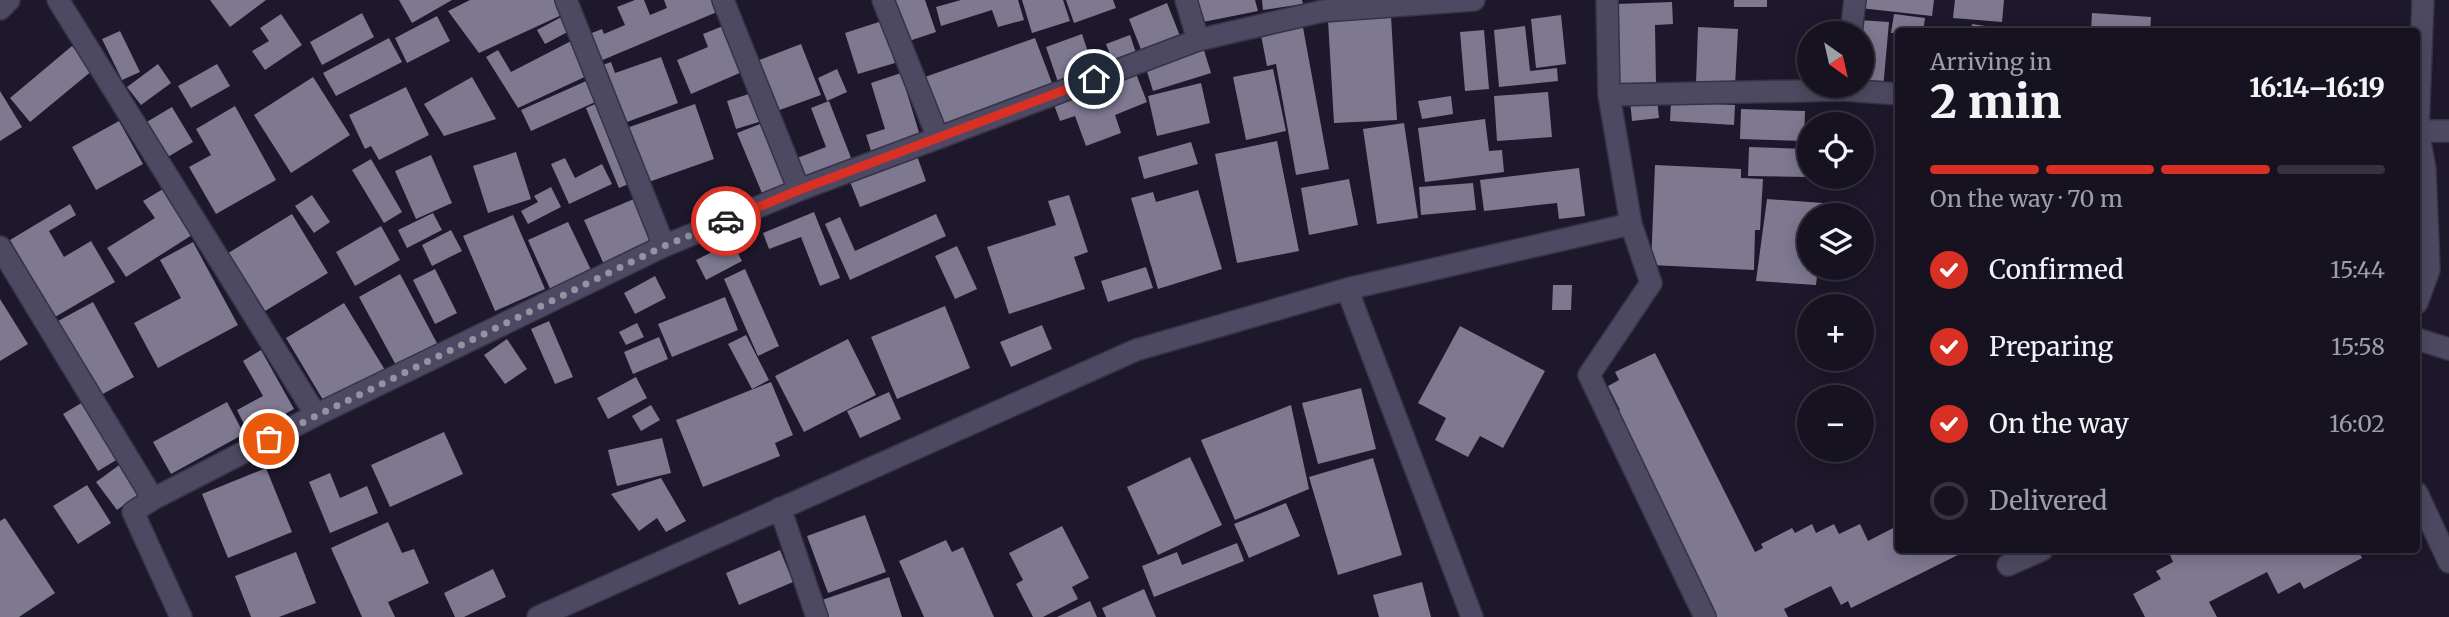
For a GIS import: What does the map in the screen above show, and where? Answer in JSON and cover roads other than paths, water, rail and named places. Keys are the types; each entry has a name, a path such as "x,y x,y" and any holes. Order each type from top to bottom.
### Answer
{"street":[{"path":"0,9 9,0"},
{"path":"58,0 316,415"},
{"path":"566,0 664,246"},
{"path":"723,0 799,190"},
{"path":"883,0 938,138"},
{"path":"1186,0 1198,40"},
{"path":"181,617 133,512 153,499 316,415 664,246 799,190 1198,40 1323,11 1474,0"},
{"path":"1607,0 1609,94 1631,224 1651,283 1589,375 1705,617"},
{"path":"1852,21 1855,0"},
{"path":"2420,66 2423,0"},
{"path":"1609,94 1797,89"},
{"path":"1874,91 1895,94"},
{"path":"2420,131 2449,131"},
{"path":"2420,145 2425,169 2429,270 2420,295"},
{"path":"549,615 780,508 1136,350 1347,289 1631,224"},
{"path":"0,247 153,499"},
{"path":"1347,289 1472,617"},
{"path":"2420,340 2449,349"},
{"path":"2420,499 2449,562"},
{"path":"780,508 817,617"},
{"path":"2008,565 2035,553"}]}
